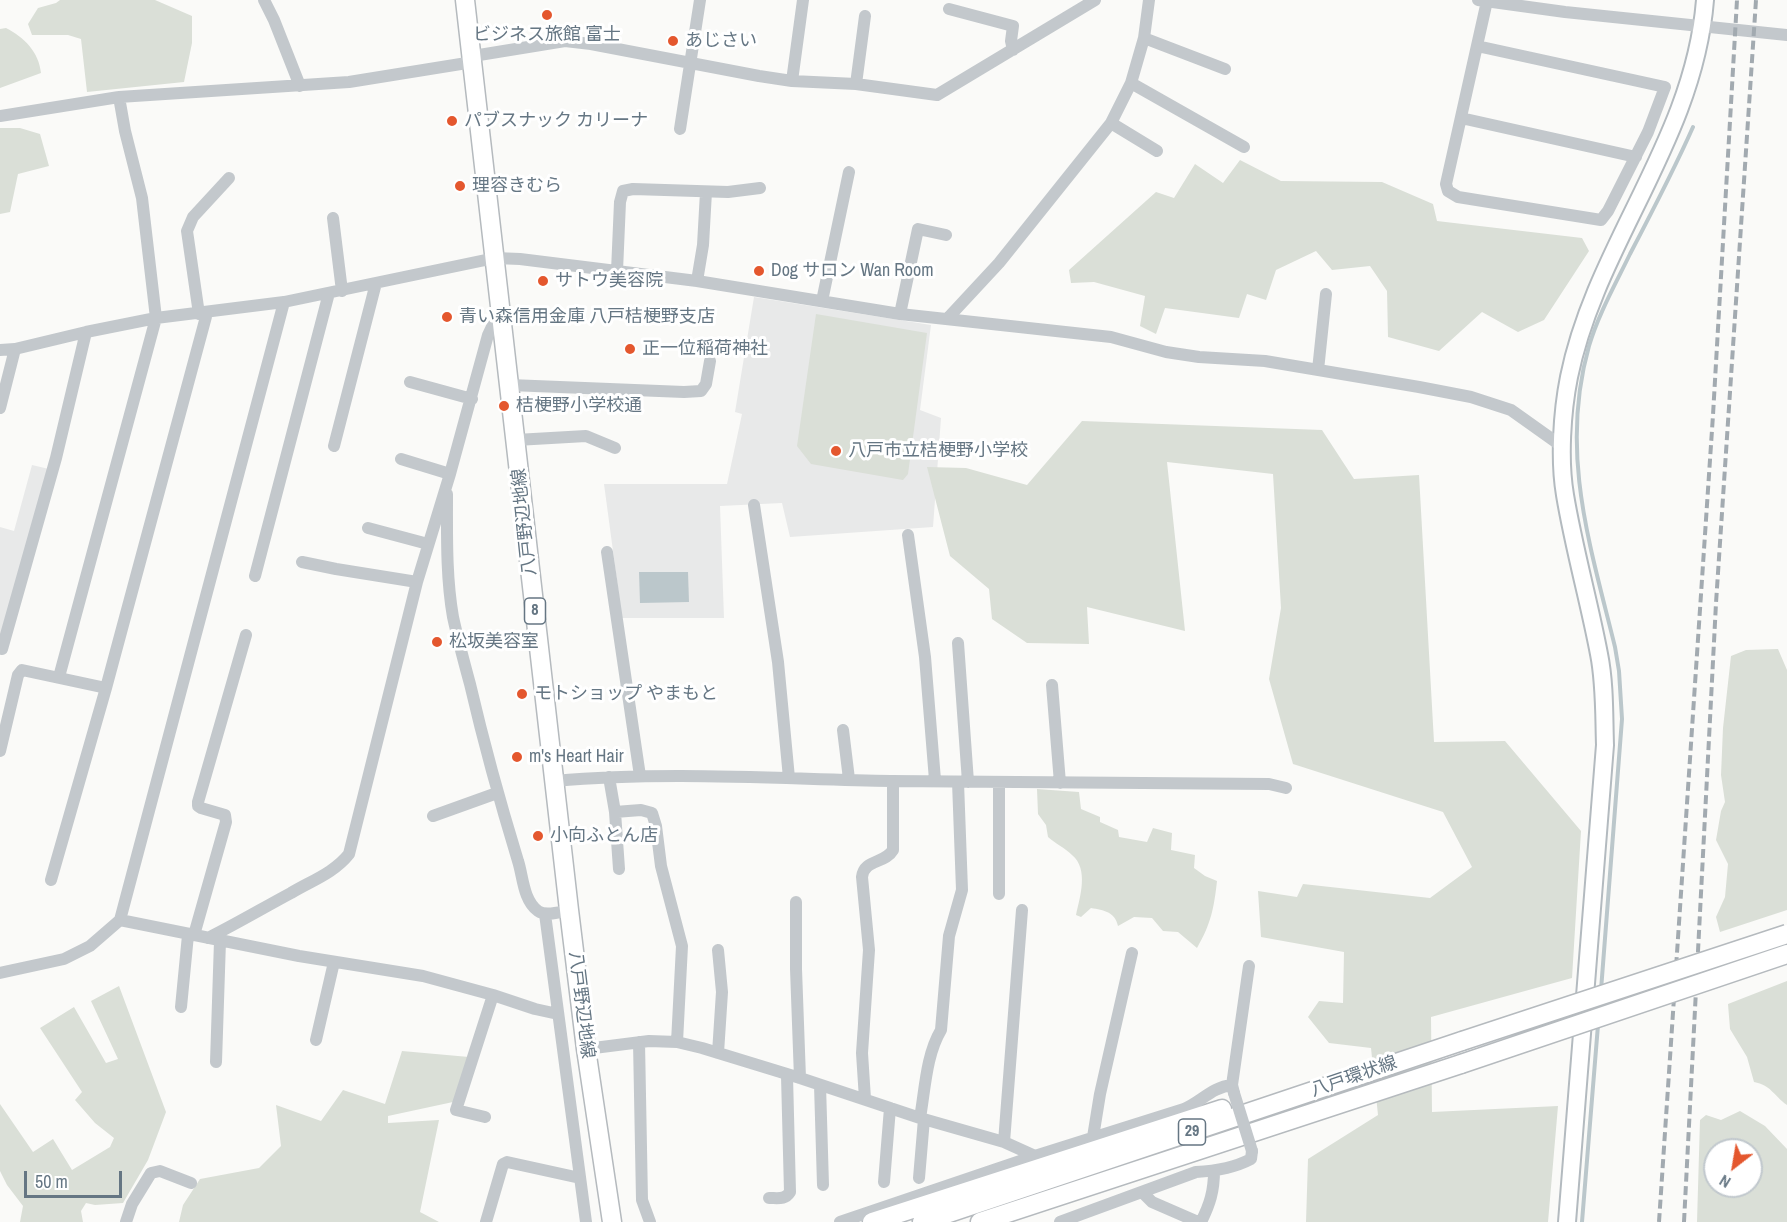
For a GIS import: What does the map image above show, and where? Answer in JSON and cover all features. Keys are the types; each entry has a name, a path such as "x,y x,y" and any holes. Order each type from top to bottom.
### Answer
{"main road":[{"name":"八戸野辺地線","path":"465,0 569,910 586,1048 612,1222"},
{"name":"八戸環状線","path":"922,1222 1787,934"},
{"name":"八戸環状線","path":"980,1222 1787,954"},
{"name":"29","path":"872,1222 1216,1111 1379,1069"},
{"name":"29","path":"1014,1222 1225,1149 1358,1097"}],"street":[{"path":"264,0 300,86"},
{"path":"680,129 700,0"},
{"path":"792,81 803,0"},
{"path":"0,116 119,97 349,82 565,41 792,81 856,84 937,95 1095,0"},
{"path":"947,319 999,263 1112,123 1131,83 1144,38 1149,0"},
{"path":"1477,46 1665,87 1636,157 1601,220 1458,197 1448,191 1446,184 1477,46 1482,0 1565,12 1787,35"},
{"path":"1567,1222 1605,745 1604,694 1600,656 1564,492 1563,447 1568,380 1592,298 1677,120 1690,82 1705,0"},
{"path":"949,9 1013,26 1011,41 1013,50"},
{"path":"856,84 865,16"},
{"path":"1144,38 1225,69"},
{"path":"1131,83 1244,147"},
{"path":"59,677 156,318 142,198 119,97"},
{"path":"1461,118 1636,157"},
{"path":"1112,123 1157,151"},
{"path":"822,301 849,172"},
{"path":"51,880 106,688 203,313 187,231 193,217 230,178"},
{"path":"617,271 620,202 623,192 633,189 728,192 760,188"},
{"path":"697,280 703,244 706,192"},
{"path":"333,218 342,291"},
{"path":"900,314 918,229 946,235"},
{"path":"0,350 15,349 156,318 284,302 495,258 697,280 900,314 1101,335 1166,352 1199,357 1265,361 1471,397 1511,410 1563,447"},
{"path":"334,446 376,283"},
{"path":"255,576 329,293"},
{"path":"1318,370 1326,294"},
{"path":"0,973 64,959 90,946 120,920 284,302"},
{"path":"207,938 243,921 317,879 343,861 349,854 417,582 472,399 488,335 501,309"},
{"path":"2,649 56,458 87,332"},
{"path":"0,408 15,349"},
{"path":"510,385 701,391 706,384 710,361"},
{"path":"410,382 472,399"},
{"path":"516,440 586,436 615,448"},
{"path":"401,459 449,479"},
{"path":"449,479 447,564 453,616 497,793 526,893 532,905 545,914 569,910"},
{"path":"754,505 778,662 789,778"},
{"path":"368,528 428,544"},
{"path":"908,535 925,657 935,780"},
{"path":"607,552 640,776"},
{"path":"302,562 417,582"},
{"path":"181,1007 191,935 226,822 225,815 201,808 198,802 246,634"},
{"path":"919,1178 922,1119 931,1057 935,1040 941,1030 949,936 962,890 963,782 958,644"},
{"path":"0,751 18,675 22,670 106,688"},
{"path":"1052,685 1060,783"},
{"path":"843,730 849,779"},
{"path":"555,781 640,776 963,782 1269,784 1286,788"},
{"path":"609,777 615,812 619,869"},
{"path":"865,1099 862,1053 868,950 862,877 863,870 868,865 890,855 893,850 893,781"},
{"path":"999,782 999,894"},
{"path":"433,816 497,793"},
{"path":"615,812 641,810 652,813 656,826 661,866 682,946 677,1042"},
{"path":"796,902 800,1078"},
{"path":"1004,1142 1022,910"},
{"path":"545,914 586,1222"},
{"path":"120,920 220,941 423,976 558,1014"},
{"path":"216,1062 220,941"},
{"path":"718,950 722,992 718,1053"},
{"path":"1093,1137 1100,1094 1132,953"},
{"path":"316,1040 334,962"},
{"path":"1060,1222 1196,1172 1214,1171 1239,1165 1251,1159 1252,1151 1233,1089 1249,966"},
{"path":"485,1117 456,1110 493,995"},
{"path":"639,1042 642,1200 650,1222"},
{"path":"586,1048 639,1042 677,1042 800,1078 922,1119 1004,1142 1035,1156"},
{"path":"769,1198 787,1197 790,1192 787,1076"},
{"path":"820,1085 822,1185"},
{"path":"840,1222 1035,1156 1184,1109 1196,1104 1220,1086 1233,1089"},
{"path":"884,1182 890,1108"},
{"path":"486,1222 503,1164 507,1162 580,1178"},
{"path":"126,1222 132,1204 151,1173 160,1171 191,1183"},
{"path":"1143,1193 1152,1202 1199,1222 1210,1203 1214,1189 1214,1171"}],"shaded area":[{"path":"60,0 155,0 192,16 192,43 184,82 87,92 81,39 68,35 32,35 28,24 38,8"},
{"path":"6,28 30,46 40,65 41,73 0,88 0,29"},
{"path":"0,128 20,128 40,134 49,166 18,174 10,212 0,214"},
{"path":"1240,160 1281,181 1382,182 1433,204 1437,221 1582,238 1589,251 1544,320 1518,332 1482,312 1439,351 1388,337 1387,291 1370,266 1332,270 1316,251 1276,270 1266,300 1247,294 1239,318 1165,308 1156,334 1140,326 1145,296 1094,282 1071,283 1069,270 1156,192 1174,198 1195,164 1223,183"},
{"name":"八戸市立桔梗野小学校","path":"754,297 931,325 920,410 941,418 933,527 790,537 782,503 720,506 724,618 622,618 604,484 727,484 742,414 735,412"},
{"path":"816,314 927,333 908,474 903,480 811,464 797,446"},
{"path":"1082,421 1322,430 1354,479 1419,475 1434,742 1505,741 1581,831 1572,978 1431,1017 1432,1112 1558,1106 1548,1222 1306,1222 1308,1159 1378,1115 1371,1048 1329,1043 1308,1017 1319,1001 1343,1003 1344,952 1261,937 1258,891 1297,897 1303,884 1430,898 1472,867 1443,812 1293,764 1269,679 1281,608 1273,474 1167,462 1185,631 1087,607 1089,644 1027,643 992,619 989,589 950,556 927,467 966,468 1027,485"},
{"path":"32,465 49,469 0,646 0,527 14,531"},
{"path":"639,572 688,572 689,602 640,603"},
{"path":"1778,649 1787,670 1787,910 1720,932 1716,917 1725,897 1728,864 1716,840 1721,811 1725,802 1721,775 1723,728 1731,656 1746,650"},
{"path":"1037,789 1079,792 1081,809 1100,817 1100,822 1118,830 1119,837 1147,842 1153,828 1172,833 1171,850 1195,855 1194,868 1217,881 1211,916 1197,948 1178,932 1163,931 1152,918 1134,917 1118,926 1117,921 1108,912 1091,908 1081,917 1076,915 1082,884 1080,868 1072,855 1048,837 1046,825 1038,814"},
{"path":"1787,981 1787,1105 1768,1088 1754,1082 1747,1057 1730,1029 1728,1004"},
{"path":"119,986 166,1112 148,1160 123,1203 95,1205 86,1203 81,1211 83,1222 20,1222 23,1206 7,1185 0,1171 0,1104 33,1152 53,1139 72,1170 110,1147 114,1138 95,1123 75,1100 82,1092 40,1028 74,1007 106,1063 118,1059 91,1001"},
{"path":"402,1051 469,1057 453,1102 388,1116 388,1123 439,1120 420,1212 439,1222 179,1222 183,1205 200,1179 259,1168 281,1146 276,1105 321,1121 343,1090 385,1104"},
{"path":"1740,1111 1765,1126 1787,1149 1787,1222 1697,1222 1700,1120 1706,1115 1721,1120"}],"waterway":[{"path":"1601,990 1622,719 1615,647 1596,572 1581,498 1577,461 1580,385 1589,346 1602,311 1693,127"},
{"path":"1582,1222 1598,1025"}],"railway":[{"path":"1659,1222 1713,415 1737,0"},
{"path":"1684,1222 1716,603 1756,0"}],"place":[{"name":"ビジネス旅館 富士","path":"547,15"},
{"name":"あじさい","path":"673,41"},
{"name":"パブスナック カリーナ","path":"452,121"},
{"name":"理容きむら","path":"460,186"},
{"name":"Dog サロン Wan Room","path":"759,271"},
{"name":"サトウ美容院","path":"543,281"},
{"name":"青い森信用金庫 八戸桔梗野支店","path":"447,317"},
{"name":"正一位稲荷神社","path":"630,349"},
{"name":"桔梗野小学校通","path":"504,406"},
{"name":"八戸市立桔梗野小学校","path":"836,451"},
{"name":"松坂美容室","path":"437,642"},
{"name":"モトショップ やまもと","path":"522,694"},
{"name":"m's Heart Hair","path":"517,757"},
{"name":"小向ふとん店","path":"538,836"}]}
